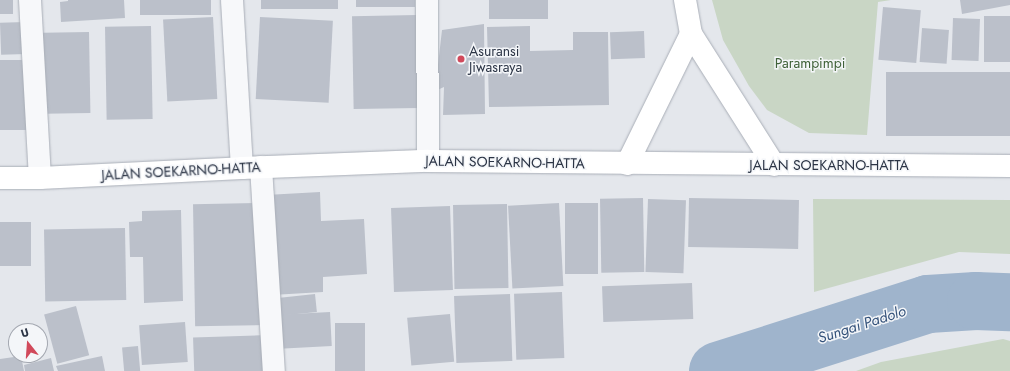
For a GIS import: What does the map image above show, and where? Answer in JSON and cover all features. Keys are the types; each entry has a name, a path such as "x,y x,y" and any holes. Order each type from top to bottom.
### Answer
{"main road":[{"path":"685,0 691,34 774,165"},
{"path":"626,164 691,34"},
{"name":"JALAN SOEKARNO-HATTA","path":"0,178 40,178 251,167 428,161 626,164 1010,166"}],"street":[{"path":"30,0 40,178"},
{"path":"232,0 274,371"},
{"path":"427,0 428,161"}],"green space":[{"name":"Parampimpi","path":"712,0 891,0 878,2 867,135 809,133 767,110 749,86 723,40"},
{"path":"813,199 1010,200 1010,254 959,252 814,292"},
{"path":"1003,339 1010,341 1010,371 856,371 881,362"}],"building":[{"path":"0,0 13,0 13,14 0,14"},
{"path":"68,0 124,0 125,18 61,22 60,2"},
{"path":"140,0 211,0 211,15 140,15"},
{"path":"261,0 338,0 338,9 261,9"},
{"path":"356,0 415,0 415,7 356,7"},
{"path":"489,0 548,0 548,19 489,19"},
{"path":"960,0 1010,0 1010,5 962,14"},
{"path":"883,7 921,10 916,63 878,60"},
{"path":"417,15 419,108 354,109 352,16"},
{"path":"984,16 1010,16 1010,62 984,62"},
{"path":"213,17 217,99 167,102 163,20"},
{"path":"260,17 333,21 329,103 256,99"},
{"path":"953,18 980,19 979,61 952,60"},
{"path":"25,22 26,54 1,55 0,23"},
{"name":"Asuransi Jiwasraya","path":"484,24 485,114 443,115 444,87 435,91 442,30"},
{"path":"151,26 153,119 107,120 105,27"},
{"path":"530,26 530,51 573,50 573,32 608,32 609,105 489,107 487,27"},
{"path":"922,28 949,30 947,64 920,62"},
{"path":"644,31 645,58 611,59 610,32"},
{"path":"89,32 90,113 44,114 43,33"},
{"path":"0,60 27,60 27,130 0,130"},
{"path":"886,72 1010,72 1010,136 886,136"},
{"path":"320,192 321,221 364,219 367,274 323,277 323,292 272,295 266,195"},
{"path":"643,198 644,272 601,273 600,199"},
{"path":"689,198 799,200 798,249 688,247"},
{"path":"648,199 686,200 683,273 645,272"},
{"path":"263,203 265,325 195,326 193,204"},
{"path":"559,203 563,286 512,289 508,206"},
{"path":"565,203 598,203 598,274 565,274"},
{"path":"507,204 508,288 454,289 453,205"},
{"path":"450,206 453,290 394,292 391,208"},
{"path":"181,210 183,301 144,303 143,257 130,257 129,222 142,221 142,211"},
{"path":"0,222 31,222 31,266 0,266"},
{"path":"125,228 126,300 45,301 44,229"},
{"path":"692,283 693,319 603,322 602,286"},
{"path":"562,292 564,358 516,360 514,294"},
{"path":"315,294 317,312 275,316 273,298"},
{"path":"510,294 512,361 456,363 454,296"},
{"path":"76,306 89,355 57,364 48,329 48,323 46,323 44,315"},
{"path":"330,312 332,346 275,349 273,315"},
{"path":"450,314 454,362 411,366 407,318"},
{"path":"185,322 188,362 142,365 139,325"},
{"path":"335,323 365,323 365,371 335,371"},
{"path":"267,335 268,371 194,371 193,338"},
{"path":"138,346 140,371 124,371 122,347"},
{"path":"102,356 105,371 58,371 56,366"},
{"path":"8,358 8,363 22,363 24,371 0,371 0,359"},
{"path":"51,358 54,371 25,371 24,365 32,363 48,363 48,359"}],"waterway":[{"name":"Sungai Padolo","path":"718,371 928,304 976,301 1010,302"}],"place":[{"name":"Asuransi Jiwasraya","path":"461,59"}]}
